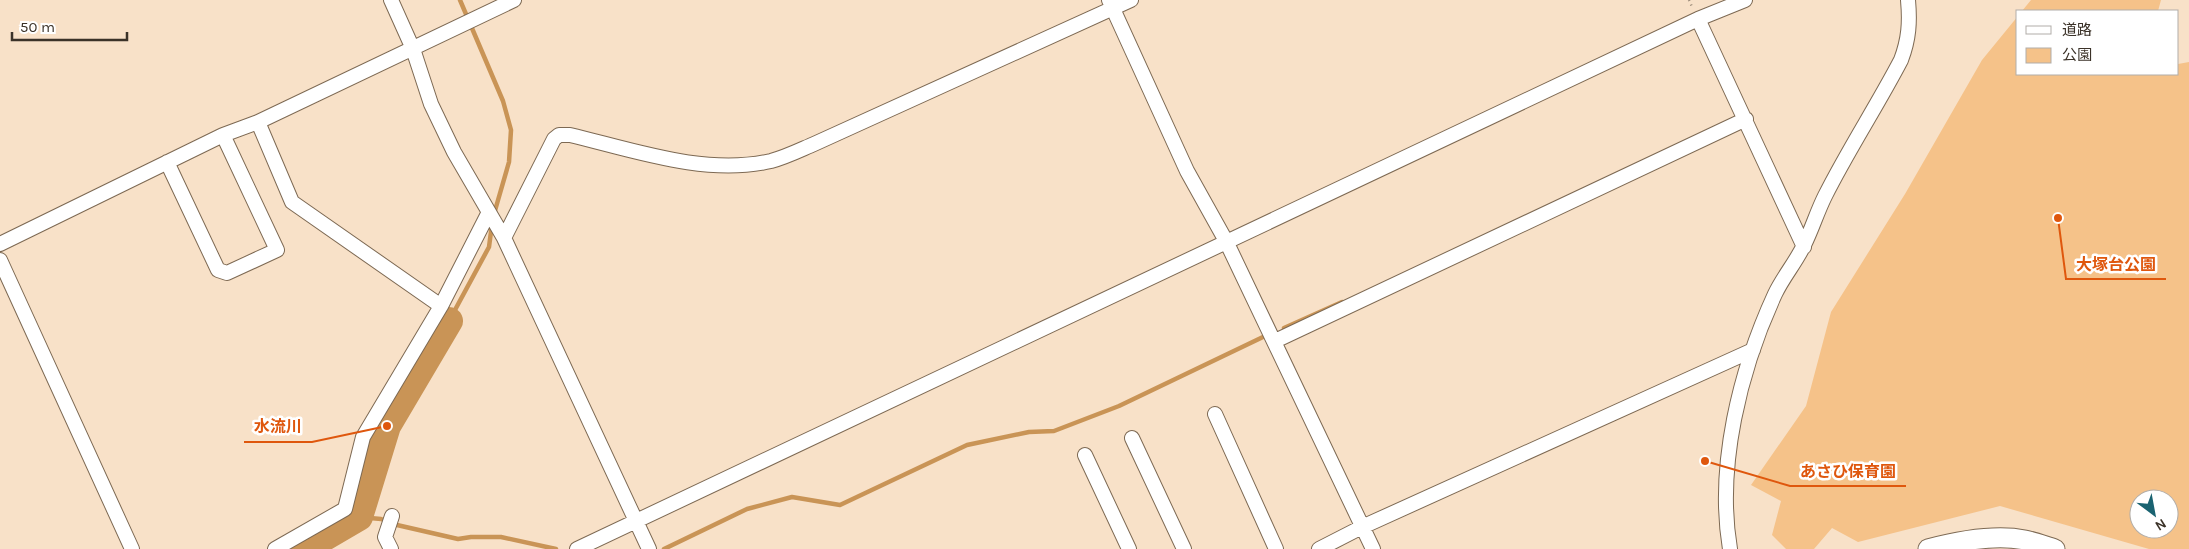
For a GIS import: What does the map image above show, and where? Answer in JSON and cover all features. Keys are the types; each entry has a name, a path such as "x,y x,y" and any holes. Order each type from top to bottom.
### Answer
{"street":[{"path":"390,0 413,49 432,104 454,152 504,238 649,549"},
{"path":"0,244 223,135 258,122 514,0"},
{"path":"504,238 554,139 559,135 570,135 679,160 722,164 772,160 814,144 1111,4 1131,0"},
{"path":"577,549 1226,240 1698,19 1745,0"},
{"path":"1730,549 1726,507 1726,472 1740,397 1753,350 1776,293 1804,247 1825,196 1901,60 1908,41 1910,23 1908,0"},
{"path":"1111,4 1188,171 1226,240 1373,549"},
{"path":"1698,19 1804,247"},
{"path":"1275,341 1746,119"},
{"path":"258,122 292,202 441,306"},
{"path":"167,162 218,270 227,273 277,250 223,135"},
{"path":"275,549 345,509 363,437 441,306 489,212"},
{"path":"0,260 132,549"},
{"path":"1319,549 1362,527 1753,350"},
{"path":"1215,414 1276,549"},
{"path":"1132,438 1184,549"},
{"path":"1085,455 1129,549"},
{"path":"388,543 392,516"},
{"path":"1928,549 1954,542 1987,539 2024,540 2055,549"}],"green space":[{"path":"2031,0 2161,0 2158,10 2023,10"},
{"path":"2016,18 2016,75 2179,75 2179,64 2189,62 2189,549 2149,549 2000,506 1858,542 1832,528 1814,549 1786,549 1772,535 1781,501 1751,485 1806,406 1831,312 1905,194 1982,60"}],"waterway":[{"path":"460,0 503,101 511,130 509,162 494,214"},
{"path":"449,321 489,247 492,224"},
{"path":"1284,328 1342,302"},
{"path":"304,549 359,517 387,426 449,321"},
{"path":"664,549 747,509 792,497 840,505 967,445 1029,432 1054,431 1119,406 1263,337"},
{"path":"359,517 381,519 397,525 458,539 501,537 556,549"}],"place":[{"name":"大塚台公園","path":"2058,218"},
{"name":"水流川","path":"387,426"},
{"name":"あさひ保育園","path":"1705,461"}]}
